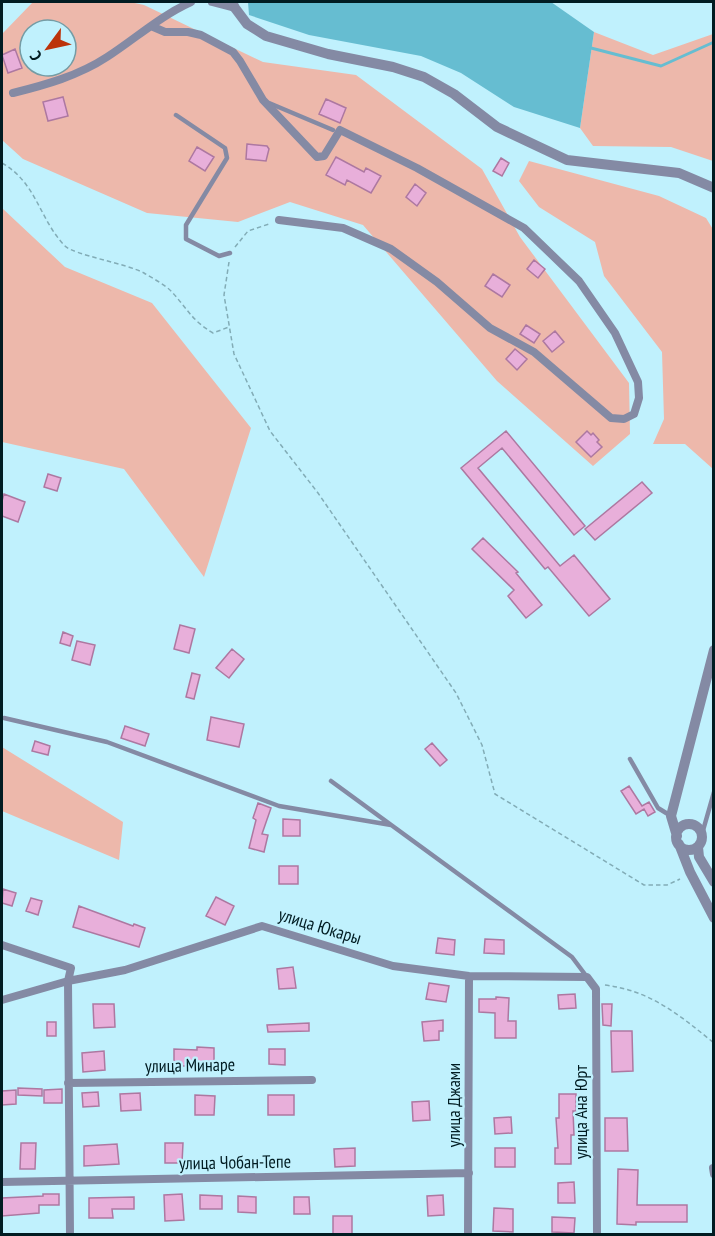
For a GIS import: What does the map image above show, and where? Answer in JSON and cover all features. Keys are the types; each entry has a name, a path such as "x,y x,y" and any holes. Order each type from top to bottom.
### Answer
{"street":[{"path":"12,93 71,76 106,58 162,16 191,2"},
{"path":"212,2 233,5 247,24 266,36 328,54 393,67 424,77 454,94 497,127 567,160 679,173 714,188"},
{"path":"151,26 165,32 188,32 201,35 233,52 263,100 317,157 324,156 339,130 417,168 524,228 579,281 615,333 638,382 639,399 634,414 624,419 611,418 534,352 490,328 437,282 391,249 343,228 279,220"},
{"path":"714,650 671,816 690,872 714,918"},
{"path":"671,816 694,825 702,834 698,846 690,850 678,840"},
{"path":"678,840 683,826 694,825"},
{"path":"698,846 699,857 714,882"},
{"name":"улица Юкары","path":"2,1000 68,981 125,970 262,926 393,966 469,976 592,983"},
{"path":"2,945 71,968 68,981 70,1234"},
{"name":"улица Джами","path":"468,1234 469,976"},
{"name":"улица Ана Юрт","path":"592,983 597,1234"},
{"name":"улица Минаре","path":"69,1083 312,1080"},
{"path":"713,1168 714,1174"},
{"name":"улица Чобан-Тепе","path":"2,1182 469,1173"}],"lane":[{"path":"263,100 333,130"},
{"path":"176,116 225,148 227,158 186,225 186,239 219,256 230,253"},
{"path":"4,718 107,742 279,806 391,825"},
{"path":"630,759 658,808 671,816"},
{"path":"331,782 572,957 592,983"},
{"path":"702,834 714,792"}],"path":[{"path":"2,163 15,170 28,186 56,234 67,248 142,272 169,289 197,324 213,333 230,327"},
{"path":"279,220 248,231 230,253 224,295 234,354 270,431 318,493 456,693 482,745 495,794 644,885 667,885 690,872"},
{"path":"592,983 627,988 654,999 714,1043"}],"shaded area":[{"path":"33,2 130,2 144,5 263,62 356,75 482,169 520,237 629,383 630,434 593,466 497,381 363,225 290,202 238,222 147,213 23,159 2,140 2,34"},
{"path":"594,32 653,55 713,34 713,161 671,147 593,146 580,128"},
{"path":"529,161 659,196 706,218 714,231 713,469 685,444 653,444 664,419 662,352 604,276 595,242 539,207 519,181"},
{"path":"2,208 65,267 152,303 251,428 204,577 124,469 2,442"},
{"path":"2,747 123,822 119,860 2,811"}],"water":[{"path":"248,2 551,2 594,32 580,128 514,107 461,73 421,56 309,35 249,15"}],"building":[{"path":"15,49 18,69 8,73 2,55"},
{"path":"63,97 68,116 48,121 43,102"},
{"path":"326,99 346,108 340,123 319,114"},
{"path":"247,144 267,146 269,149 266,161 246,159"},
{"path":"197,147 214,157 205,171 189,161"},
{"path":"336,157 364,172 366,168 381,176 371,193 347,180 345,185 326,175"},
{"path":"501,158 509,163 502,176 493,171"},
{"path":"415,184 426,193 417,206 406,197"},
{"path":"534,260 545,269 538,278 527,269"},
{"path":"493,274 510,285 502,297 485,286"},
{"path":"526,325 540,334 534,343 520,334"},
{"path":"555,331 564,342 552,352 543,341"},
{"path":"515,349 527,359 517,370 506,359"},
{"path":"506,431 585,526 574,535 502,448 478,468 560,566 574,555 610,599 589,616 548,567 545,569 461,468"},
{"path":"587,431 591,435 593,433 602,447 591,457 576,442"},
{"path":"48,474 61,478 57,491 44,487"},
{"path":"642,482 652,493 595,540 585,529"},
{"path":"4,494 25,502 18,522 2,516"},
{"path":"483,538 518,572 516,573 542,605 526,618 508,596 514,590 472,549"},
{"path":"180,625 195,629 189,653 174,649"},
{"path":"63,632 73,636 70,646 60,643"},
{"path":"77,641 95,645 90,665 72,660"},
{"path":"232,649 244,659 229,678 216,668"},
{"path":"192,673 200,675 194,699 186,697"},
{"path":"211,717 244,724 239,747 207,740"},
{"path":"125,726 149,734 145,746 121,738"},
{"path":"35,741 50,746 48,755 32,751"},
{"path":"432,743 447,760 440,766 425,749"},
{"path":"629,786 642,806 649,802 655,812 648,816 644,809 636,814 621,791"},
{"path":"258,803 271,808 262,834 268,835 264,852 249,848 256,820 253,818"},
{"path":"283,819 300,820 300,836 283,836"},
{"path":"279,866 298,866 298,884 279,884"},
{"path":"3,889 16,893 12,906 2,903"},
{"path":"216,897 234,906 225,925 206,916"},
{"path":"31,898 42,901 38,915 26,911"},
{"path":"79,906 133,926 134,924 145,928 139,947 73,927"},
{"path":"438,938 455,940 454,955 436,953"},
{"path":"485,939 504,940 504,954 484,953"},
{"path":"293,967 296,988 279,989 277,969"},
{"path":"429,983 449,986 446,1002 426,999"},
{"path":"575,994 576,1008 559,1009 558,995"},
{"path":"496,997 509,998 508,1021 516,1021 516,1038 495,1038 495,1013 479,1012 479,999 496,999"},
{"path":"93,1004 114,1004 115,1027 94,1028"},
{"path":"602,1004 612,1004 611,1026 603,1025"},
{"path":"443,1020 443,1031 439,1031 439,1040 424,1041 422,1022"},
{"path":"47,1022 56,1022 56,1036 47,1036"},
{"path":"309,1023 309,1031 268,1032 267,1025"},
{"path":"611,1031 632,1031 633,1071 612,1072"},
{"path":"197,1047 214,1048 214,1066 174,1066 174,1049 197,1050"},
{"path":"269,1049 285,1049 285,1065 269,1064"},
{"path":"104,1051 105,1070 83,1072 82,1053"},
{"path":"18,1088 42,1089 42,1096 18,1095"},
{"path":"62,1089 62,1103 44,1103 44,1090"},
{"path":"16,1090 16,1104 2,1105 2,1091"},
{"path":"98,1092 99,1106 83,1107 82,1093"},
{"path":"140,1093 141,1110 121,1111 120,1094"},
{"path":"559,1094 576,1094 576,1111 573,1111 574,1135 571,1135 571,1164 555,1164 555,1148 558,1148 556,1118 559,1118"},
{"path":"195,1095 215,1096 214,1115 195,1115"},
{"path":"268,1095 294,1095 294,1115 268,1115"},
{"path":"429,1101 430,1120 413,1121 412,1102"},
{"path":"511,1117 512,1133 495,1134 494,1118"},
{"path":"605,1118 627,1118 628,1151 605,1151"},
{"path":"21,1143 36,1143 35,1169 20,1169"},
{"path":"165,1143 183,1143 182,1163 165,1163"},
{"path":"117,1144 119,1164 84,1166 84,1146"},
{"path":"355,1148 355,1166 335,1167 334,1149"},
{"path":"495,1148 515,1148 515,1167 495,1167"},
{"path":"618,1169 638,1170 637,1205 687,1205 687,1222 617,1224"},
{"path":"574,1182 575,1203 558,1203 558,1183"},
{"path":"43,1194 59,1194 59,1205 39,1205 39,1213 2,1216 2,1198 43,1196"},
{"path":"182,1194 184,1220 165,1221 164,1195"},
{"path":"200,1195 222,1196 222,1209 200,1209"},
{"path":"443,1195 444,1215 428,1216 427,1196"},
{"path":"238,1196 256,1197 256,1213 238,1212"},
{"path":"134,1197 134,1209 112,1209 113,1218 89,1218 89,1198"},
{"path":"294,1197 309,1197 310,1214 294,1214"},
{"path":"494,1208 513,1209 513,1232 493,1231"},
{"path":"333,1216 352,1216 352,1234 333,1234"},
{"path":"552,1217 575,1218 574,1233 552,1232"}],"waterway":[{"path":"591,48 661,66 714,42"}]}
